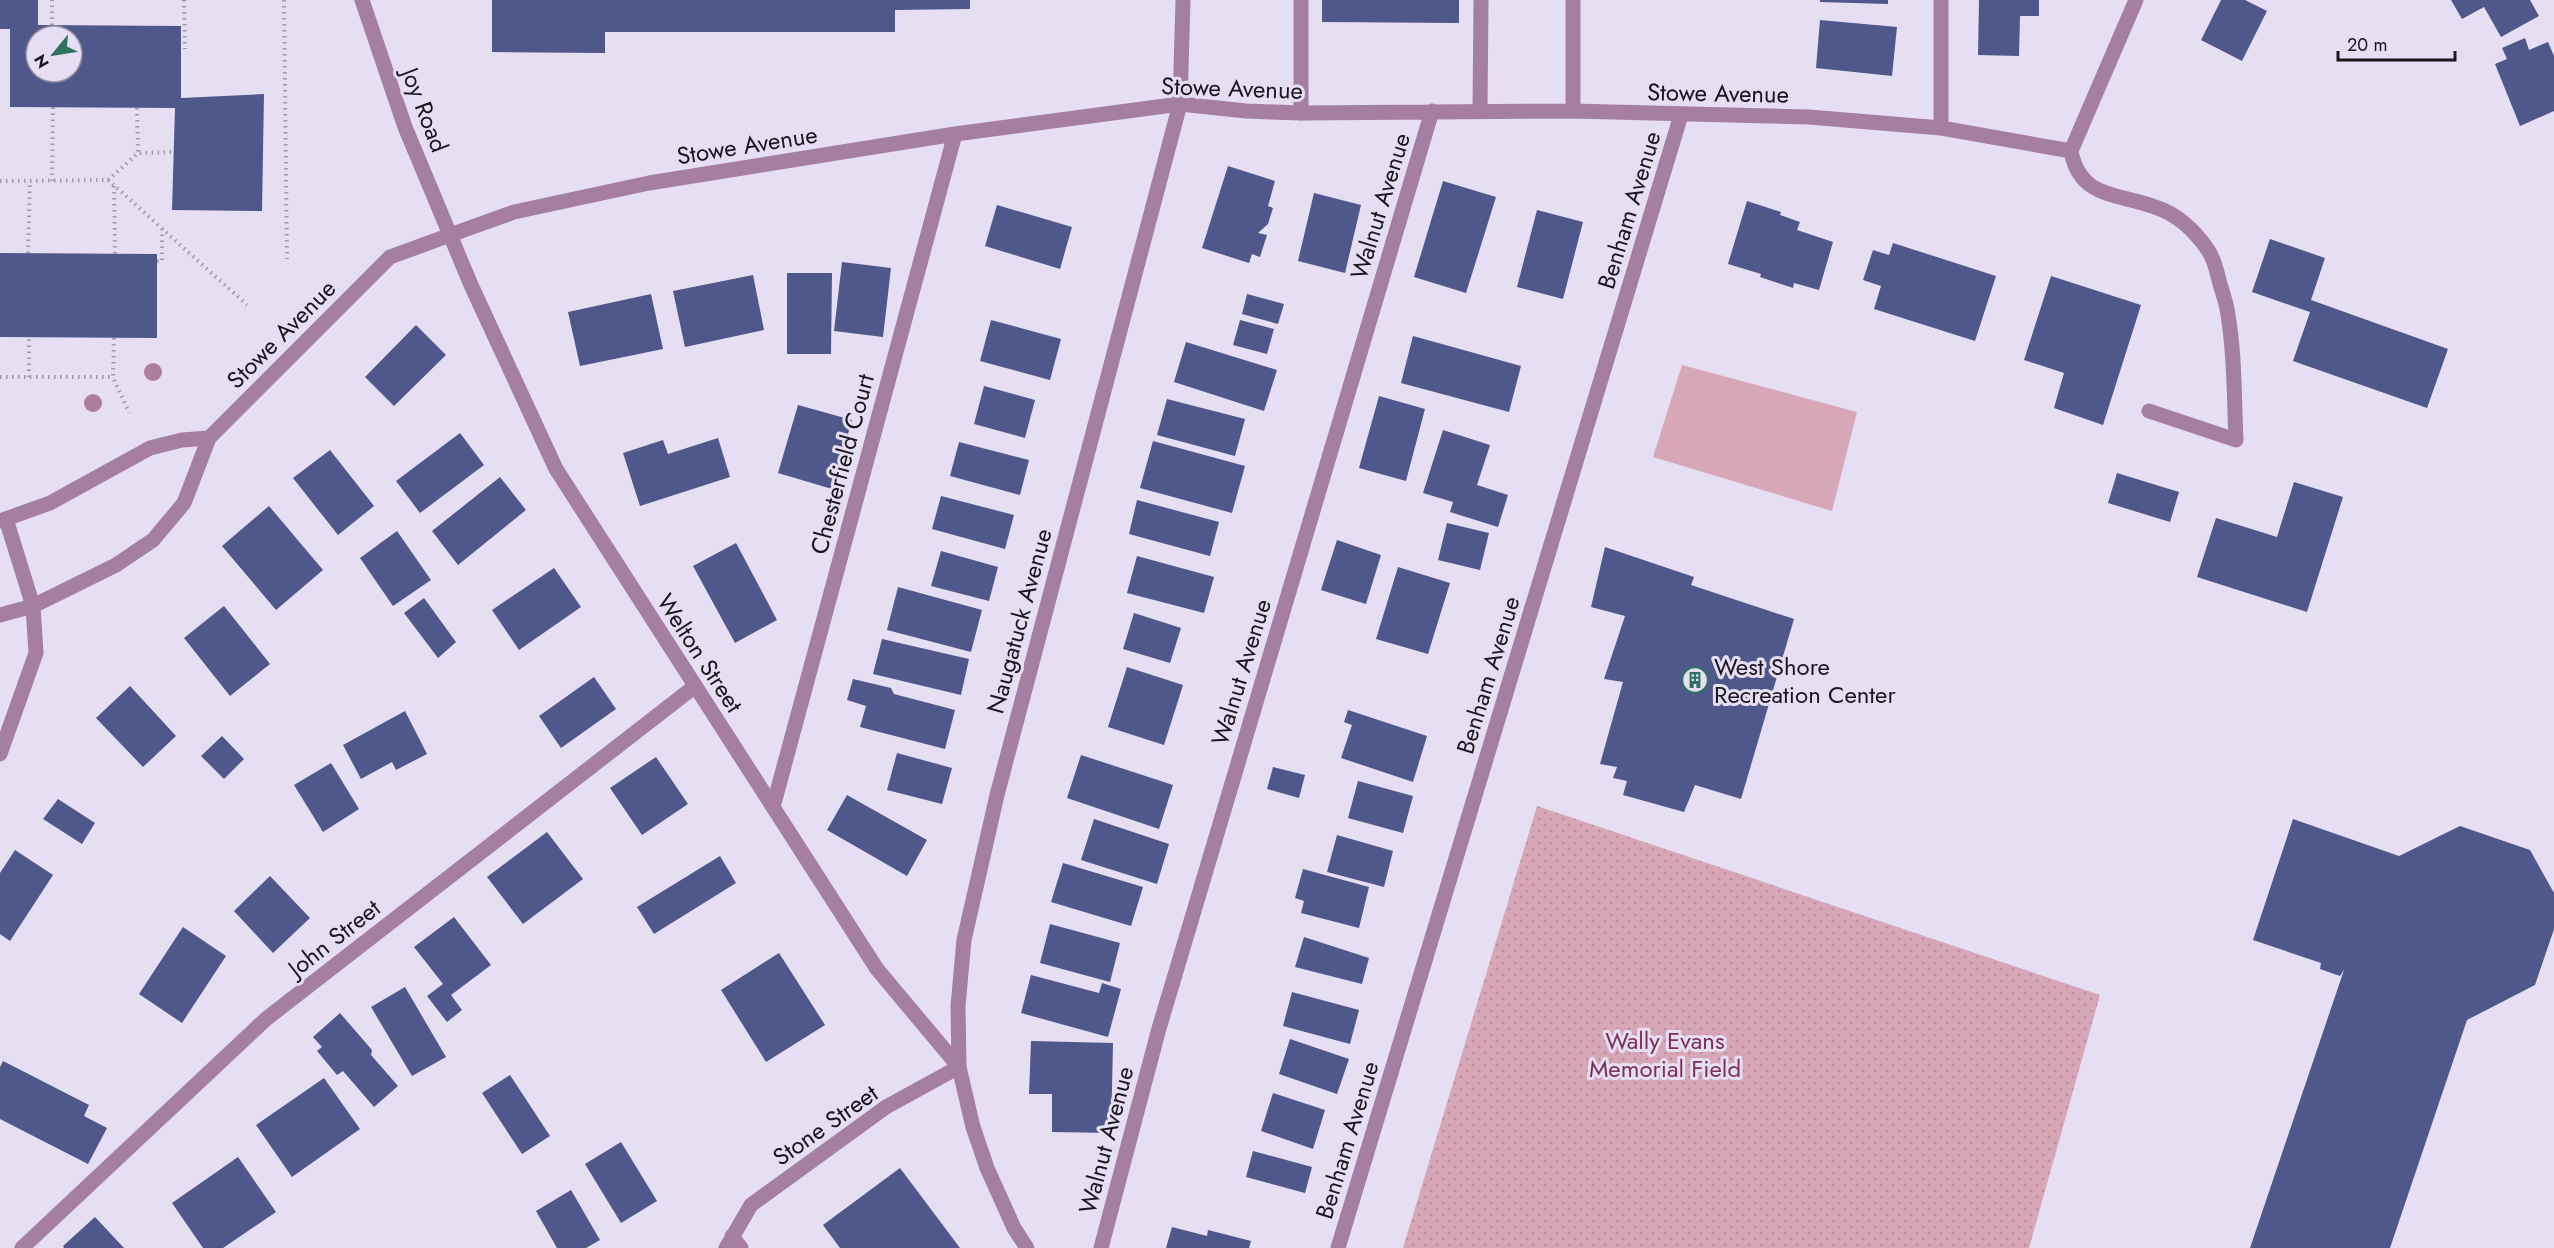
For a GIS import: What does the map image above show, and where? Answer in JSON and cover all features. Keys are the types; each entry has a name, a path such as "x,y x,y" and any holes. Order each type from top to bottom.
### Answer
{"street":[{"name":"Joy Road","path":"362,0 405,127 450,235"},
{"name":"Naugatuck Avenue","path":"1027,1248 1014,1228 987,1168 973,1127 959,1066 958,1006 964,940 997,795 1180,104 1183,0"},
{"path":"1301,0 1301,113"},
{"path":"1480,111 1481,0"},
{"path":"1573,0 1574,111"},
{"path":"1941,0 1941,128"},
{"path":"2136,0 2071,151 2076,170 2089,185 2102,192 2156,207 2178,219 2204,244 2216,268 2228,315 2236,440 2149,411"},
{"name":"Stowe Avenue","path":"209,438 390,257 514,212 638,186 955,134 1180,104 1246,111 1301,113 1574,111 1809,117 1941,128 2071,151"},
{"name":"Walnut Avenue","path":"1101,1248 1161,1021 1432,111"},
{"name":"Benham Avenue","path":"1338,1248 1681,115"},
{"name":"Chesterfield Court","path":"772,807 955,134"},
{"name":"Welton Street","path":"450,235 556,469 694,687 878,969 959,1066"},
{"path":"0,615 33,606 116,565 153,540 184,503 196,477 209,438 182,440 150,448 50,503 3,520 33,606 36,653 0,754"},
{"name":"John Street","path":"22,1248 266,1019 694,687"},
{"name":"Stone Street","path":"733,1244 752,1205 886,1107 959,1066"}],"path":[{"path":"52,0 52,24"},
{"path":"184,0 185,49"},
{"path":"284,0 288,259"},
{"path":"52,181 53,107"},
{"path":"137,108 138,153"},
{"path":"108,180 138,153 174,152"},
{"path":"0,181 108,180 247,305"},
{"path":"28,253 30,181"},
{"path":"114,185 115,254"},
{"path":"157,261 162,261 162,228"},
{"path":"29,337 29,376"},
{"path":"114,338 113,377 129,413"},
{"path":"0,376 113,377"}],"green space":[{"path":"1682,365 1857,412 1832,511 1653,457"},
{"name":"Wally Evans Memorial Field","path":"1537,806 2100,995 2029,1248 1403,1248"}],"building":[{"path":"0,0 38,0 38,24 24,24 24,84 84,84 84,25 181,26 181,98 264,94 262,211 172,210 175,108 10,107 10,29 0,29"},
{"path":"492,0 970,0 970,9 895,10 895,32 605,32 605,53 492,52"},
{"path":"1322,0 1459,0 1459,23 1322,22"},
{"path":"1820,0 1888,0 1888,4 1820,2"},
{"path":"1979,0 2039,0 2039,16 2020,16 2019,56 1978,55"},
{"path":"2221,0 2245,0 2267,11 2242,61 2201,40"},
{"path":"2451,0 2530,0 2539,16 2501,37 2484,7 2462,19"},
{"path":"1820,20 1897,27 1892,76 1816,68"},
{"path":"2525,38 2529,50 2548,42 2554,56 2554,111 2520,126 2495,64 2507,59 2502,48"},
{"path":"1228,166 1275,181 1268,206 1273,208 1268,224 1258,233 1267,235 1260,257 1252,254 1249,263 1202,248"},
{"path":"1443,181 1496,197 1466,293 1414,277"},
{"path":"1314,193 1361,205 1345,273 1298,261"},
{"path":"1747,201 1781,212 1780,215 1800,222 1797,230 1833,242 1819,290 1794,283 1793,288 1760,277 1761,274 1728,264"},
{"path":"997,205 1072,227 1060,269 985,246"},
{"path":"1537,210 1583,222 1563,299 1517,287"},
{"path":"2270,239 2325,258 2311,300 2448,349 2427,408 2293,361 2310,312 2252,292"},
{"path":"1893,243 1996,276 1975,341 1874,309 1881,286 1863,280 1873,250 1889,255"},
{"path":"0,253 157,254 157,338 0,337"},
{"path":"842,262 891,268 883,337 834,331"},
{"path":"787,273 832,273 831,354 787,354"},
{"path":"753,275 764,330 685,347 673,291"},
{"path":"2051,276 2141,305 2103,425 2054,408 2064,373 2024,360"},
{"path":"651,294 663,349 580,366 568,312"},
{"path":"1247,294 1284,304 1278,324 1242,314"},
{"path":"991,320 1061,339 1050,380 980,361"},
{"path":"1240,320 1274,329 1267,354 1233,345"},
{"path":"416,325 446,355 394,406 365,377"},
{"path":"1413,336 1521,366 1509,412 1401,383"},
{"path":"1186,342 1277,370 1264,411 1174,382"},
{"path":"984,386 1035,400 1025,438 974,424"},
{"path":"1379,396 1425,409 1406,481 1359,468"},
{"path":"1167,399 1245,419 1235,456 1157,435"},
{"path":"798,405 852,420 832,489 778,473"},
{"path":"1443,430 1490,445 1477,485 1508,495 1498,527 1450,512 1453,502 1423,493"},
{"path":"460,433 484,465 420,513 396,481"},
{"path":"718,438 730,477 640,506 623,453 663,440 668,454"},
{"path":"1153,441 1245,466 1232,513 1140,488"},
{"path":"959,442 1029,460 1020,495 950,476"},
{"path":"330,450 374,506 338,535 293,478"},
{"path":"2117,473 2179,492 2170,522 2108,503"},
{"path":"500,477 526,510 458,565 432,531"},
{"path":"2294,482 2343,497 2307,612 2197,577 2216,518 2277,537"},
{"path":"941,496 1014,515 1005,549 932,529"},
{"path":"1137,500 1219,522 1210,556 1129,534"},
{"path":"269,506 323,570 276,610 222,546"},
{"path":"1447,523 1489,533 1480,570 1438,560"},
{"path":"397,531 431,580 393,606 360,558"},
{"path":"1337,540 1381,555 1366,604 1321,590"},
{"path":"736,543 777,620 735,643 693,566"},
{"name":"West Shore Recreation Center","path":"1605,547 1694,577 1691,585 1794,619 1741,799 1695,785 1684,812 1623,795 1627,781 1613,778 1617,767 1600,764 1623,682 1604,679 1625,616 1591,607"},
{"path":"941,551 998,567 989,601 931,586"},
{"path":"1137,556 1214,577 1204,613 1127,593"},
{"path":"1398,567 1450,583 1428,654 1376,639"},
{"path":"554,568 581,607 519,650 492,610"},
{"path":"898,587 982,610 971,652 887,630"},
{"path":"424,598 456,642 438,658 404,613"},
{"path":"224,606 270,664 230,696 184,638"},
{"path":"1134,613 1181,628 1170,663 1123,649"},
{"path":"882,639 969,659 961,695 873,674"},
{"path":"1127,667 1183,685 1164,745 1108,727"},
{"path":"594,677 616,709 561,748 539,716"},
{"path":"853,679 891,688 894,694 955,710 945,749 860,727 866,706 847,700"},
{"path":"130,686 176,736 143,767 96,718"},
{"path":"1348,710 1427,736 1413,782 1341,758 1352,725 1344,722"},
{"path":"405,711 427,754 396,770 392,762 361,779 343,745"},
{"path":"222,736 244,759 224,779 201,756"},
{"path":"897,753 952,768 942,804 887,790"},
{"path":"1081,755 1173,785 1159,829 1067,798"},
{"path":"656,757 688,804 642,835 610,788"},
{"path":"331,763 359,809 323,832 294,785"},
{"path":"1273,767 1305,775 1299,798 1267,789"},
{"path":"1358,781 1413,796 1403,833 1348,818"},
{"path":"847,795 927,840 907,876 827,830"},
{"path":"58,799 95,823 82,844 43,819"},
{"path":"1094,819 1169,844 1157,884 1081,860"},
{"path":"2293,819 2399,856 2460,826 2530,850 2554,893 2554,929 2535,985 2467,1020 2390,1248 2250,1248 2344,970 2340,976 2320,969 2321,963 2253,940"},
{"path":"547,832 583,879 523,924 487,877"},
{"path":"1337,835 1393,851 1384,887 1327,872"},
{"path":"15,850 53,875 10,941 0,934 0,873"},
{"path":"720,856 736,883 654,934 637,907"},
{"path":"1063,863 1143,887 1131,926 1051,902"},
{"path":"1303,869 1369,887 1359,928 1301,913 1304,901 1295,898"},
{"path":"270,876 310,918 273,953 234,911"},
{"path":"454,917 491,965 451,995 462,1010 447,1022 427,996 443,984 414,947"},
{"path":"1050,924 1120,943 1110,982 1040,963"},
{"path":"183,927 226,956 182,1023 139,994"},
{"path":"1304,937 1369,958 1362,984 1295,967"},
{"path":"779,953 825,1025 766,1062 721,990"},
{"path":"1031,975 1099,993 1102,983 1121,989 1108,1037 1021,1013"},
{"path":"405,987 446,1057 412,1076 371,1007"},
{"path":"1292,992 1359,1010 1350,1044 1283,1026"},
{"path":"340,1013 372,1050 371,1055 398,1086 374,1107 343,1071 337,1075 317,1051 322,1047 313,1037"},
{"path":"1290,1039 1349,1059 1337,1094 1279,1074"},
{"path":"1031,1041 1113,1043 1111,1133 1052,1132 1052,1094 1029,1094"},
{"path":"3,1061 89,1105 84,1116 107,1128 88,1164 0,1119 0,1067"},
{"path":"510,1075 550,1136 522,1154 482,1093"},
{"path":"324,1078 360,1129 292,1177 256,1125"},
{"path":"1273,1093 1325,1110 1313,1149 1261,1131"},
{"path":"621,1142 657,1201 621,1223 585,1164"},
{"path":"1253,1151 1312,1167 1305,1193 1246,1177"},
{"path":"238,1157 276,1212 223,1248 203,1248 172,1203"},
{"path":"900,1168 960,1248 840,1248 823,1225"},
{"path":"571,1190 600,1240 586,1248 557,1248 536,1211"},
{"path":"95,1217 124,1248 64,1248 63,1246"},
{"path":"1172,1227 1207,1236 1208,1230 1251,1241 1249,1248 1166,1248"}],"place":[{"name":"West Shore Recreation Center","path":"1695,680"}]}
